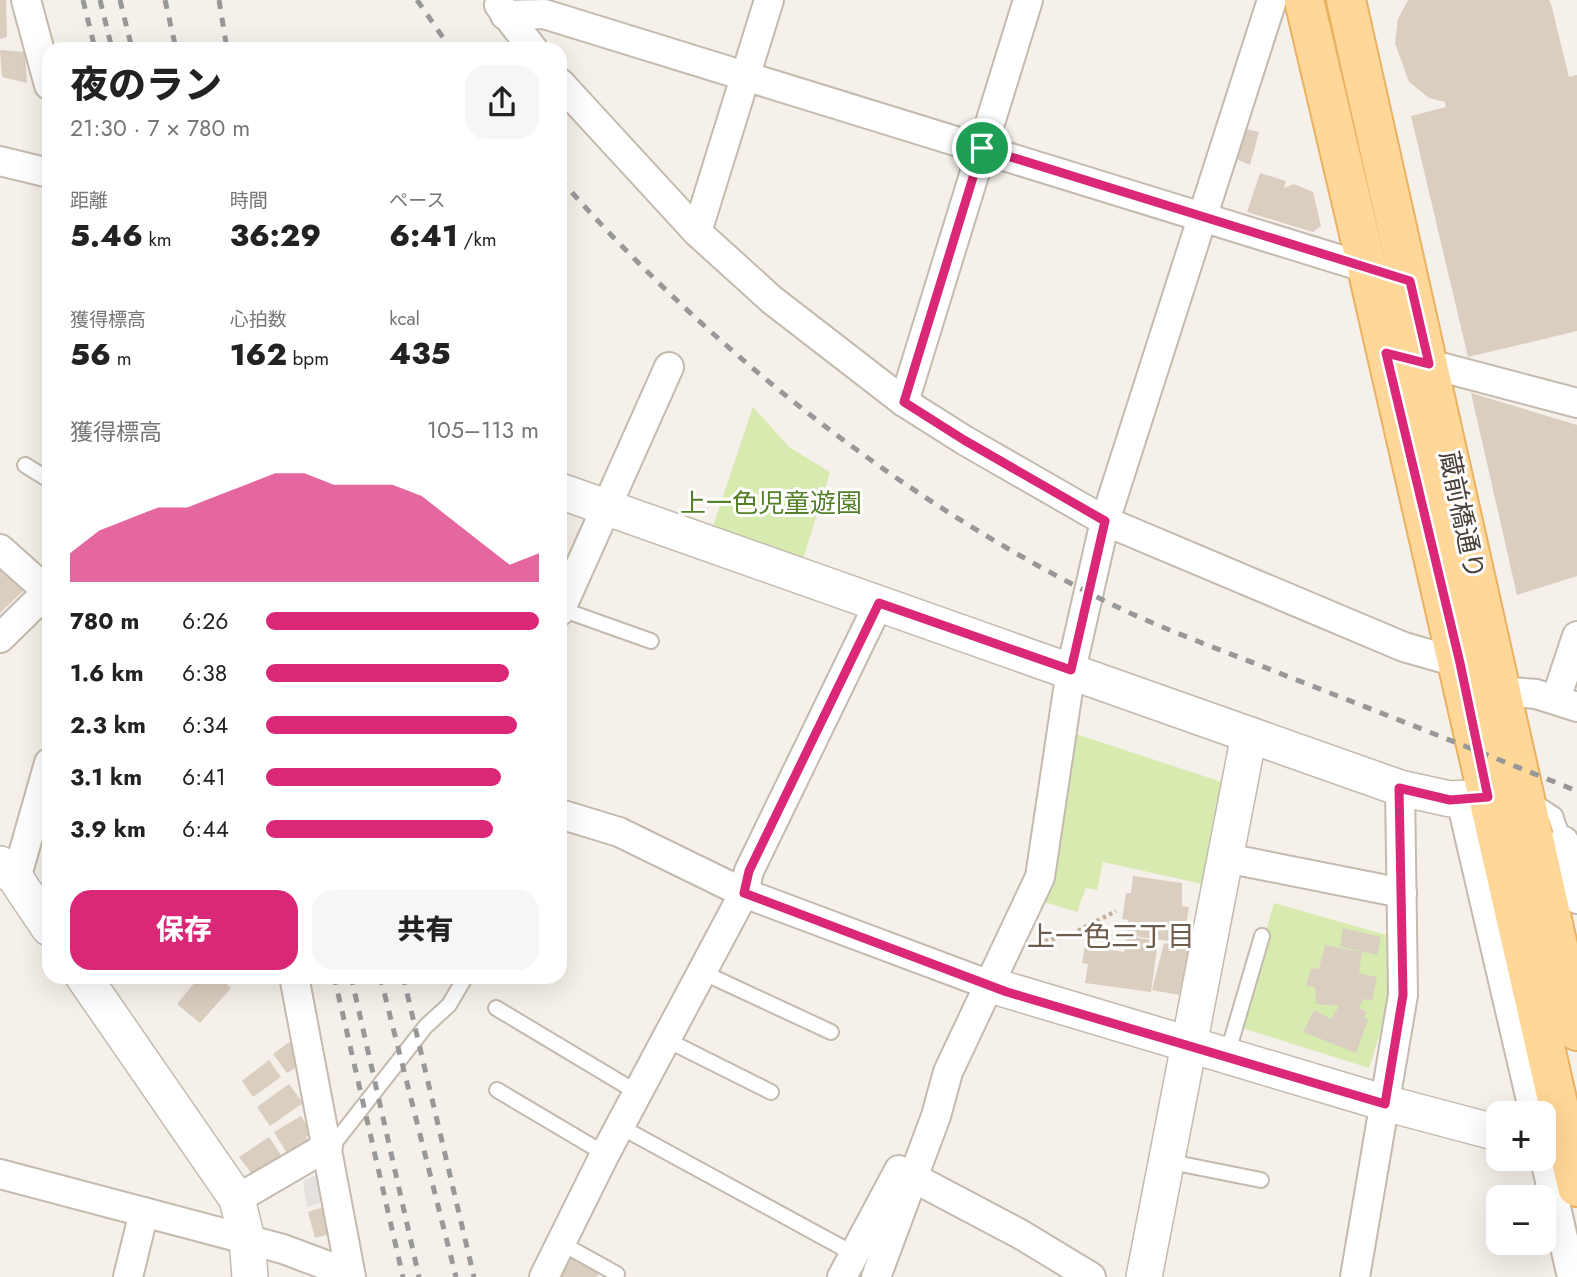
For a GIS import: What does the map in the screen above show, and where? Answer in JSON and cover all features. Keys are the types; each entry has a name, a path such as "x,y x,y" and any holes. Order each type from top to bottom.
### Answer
{"main road":[{"name":"蔵前橋通り","path":"1304,0 1491,797"},
{"name":"蔵前橋通り","path":"1346,0 1500,691 1491,797"},
{"path":"1491,797 1545,850 1577,1031"},
{"path":"1545,850 1577,1187"}],"street":[{"path":"26,0 42,59"},
{"path":"696,232 769,0"},
{"path":"904,402 1028,0"},
{"path":"876,1277 936,1116 947,1072 1040,877 1071,670 1105,521 1272,0"},
{"path":"501,7 544,15 1410,281"},
{"path":"501,7 528,42"},
{"path":"567,91 696,232 772,300 904,402 964,440 1105,521 1404,647 1460,663"},
{"path":"0,161 42,171"},
{"path":"1386,353 1577,402"},
{"path":"567,594 669,367"},
{"path":"567,494 1423,796 1491,797 1532,1101"},
{"path":"0,550 42,585"},
{"path":"0,638 42,596"},
{"path":"544,1277 605,1154 704,974 744,893 749,871 879,603"},
{"path":"1500,691 1567,703 1577,636"},
{"path":"1144,1277 1249,734"},
{"path":"42,782 8,872 42,918"},
{"path":"1355,1277 1403,995 1399,788"},
{"path":"567,816 619,832 744,893 987,984 1385,1104 1486,1130"},
{"path":"1545,850 1577,899"},
{"path":"1226,858 1402,892"},
{"path":"89,984 237,1199 247,1239 250,1277"},
{"path":"0,1174 247,1239 351,1275 296,984"},
{"path":"237,1199 328,1146"},
{"path":"848,1265 899,1170 1020,1234 1091,1277"},
{"path":"1548,1171 1572,1277"},
{"path":"128,1277 144,1212"}],"lane":[{"path":"25,465 42,476"},
{"path":"567,612 651,641"},
{"path":"1491,797 1555,815 1545,850"},
{"path":"1227,1055 1262,936"},
{"path":"704,974 831,1032"},
{"path":"328,1146 336,1142 426,1026 449,1005 461,984"},
{"path":"496,1008 638,1093"},
{"path":"667,1040 771,1091"},
{"path":"497,1090 605,1154"},
{"path":"621,1127 848,1265"},
{"path":"1166,1161 1261,1181"},
{"path":"561,1243 617,1274"}],"path":[{"path":"1007,945 1020,948 1072,934 1116,911"}],"green space":[{"name":"上一色児童遊園","path":"753,407 789,447 830,472 801,566 710,535"},
{"path":"1070,732 1222,782 1203,884 1103,862 1097,890 1086,888 1077,912 1034,899"},
{"path":"1274,903 1390,936 1390,1002 1369,1068 1239,1027"}],"shaded area":[{"path":"325,1171 330,1200 307,1207 303,1181"}],"building":[{"path":"0,0 6,0 7,37 0,39"},
{"path":"1408,0 1549,0 1569,77 1577,75 1577,331 1468,357 1411,116 1446,107 1445,102 1429,98 1409,82 1395,43 1398,19"},
{"path":"0,50 25,52 27,83 2,77"},
{"path":"1246,129 1259,132 1250,165 1236,159"},
{"path":"1260,173 1286,181 1284,188 1294,184 1313,192 1321,226 1313,232 1247,212"},
{"path":"1471,393 1577,425 1577,576 1517,595"},
{"path":"0,565 24,590 0,613"},
{"path":"1133,876 1182,883 1182,906 1189,907 1186,925 1179,924 1176,942 1126,935 1128,920 1122,919 1126,893 1131,893"},
{"path":"1343,928 1381,937 1377,955 1340,946"},
{"path":"1127,936 1158,941 1151,992 1085,983 1088,964 1082,963 1085,946 1124,952"},
{"path":"1164,943 1193,949 1185,996 1152,990"},
{"path":"1325,945 1362,952 1359,973 1377,977 1372,1001 1363,999 1359,1008 1367,1012 1364,1017 1368,1020 1356,1053 1303,1032 1314,1010 1331,1019 1339,1006 1316,1004 1315,987 1306,986 1311,968 1319,969"},
{"path":"193,984 227,984 231,988 200,1023 177,1004"},
{"path":"296,1037 303,1063 287,1073 273,1054"},
{"path":"269,1060 281,1077 253,1097 242,1081"},
{"path":"289,1084 303,1103 270,1126 257,1107"},
{"path":"301,1116 312,1133 306,1137 309,1142 288,1155 274,1132"},
{"path":"269,1137 283,1158 265,1172 261,1168 252,1174 239,1157"},
{"path":"329,1205 337,1232 315,1238 308,1212"},
{"path":"569,1256 600,1272 597,1277 558,1277"}],"railway":[{"path":"83,0 93,42"},
{"path":"100,0 110,42"},
{"path":"120,0 130,42"},
{"path":"165,0 174,42"},
{"path":"219,0 226,42"},
{"path":"417,0 446,42"},
{"path":"567,187 679,303 743,360 810,415 951,514 1025,558 1101,599 1145,619 1577,791"},
{"path":"336,984 403,1277"},
{"path":"353,984 419,1277"},
{"path":"382,984 456,1277"},
{"path":"405,984 474,1277"}],"district":[{"name":"上一色三丁目","path":"1111,936"}],"route":[{"path":"982,148 1410,281 1429,364 1386,353 1460,663 1488,797 1450,800 1423,796 1399,788 1403,995 1385,1104 1007,992 744,893 749,871 879,603 1071,670 1105,521 964,440 904,402 982,148"}]}
